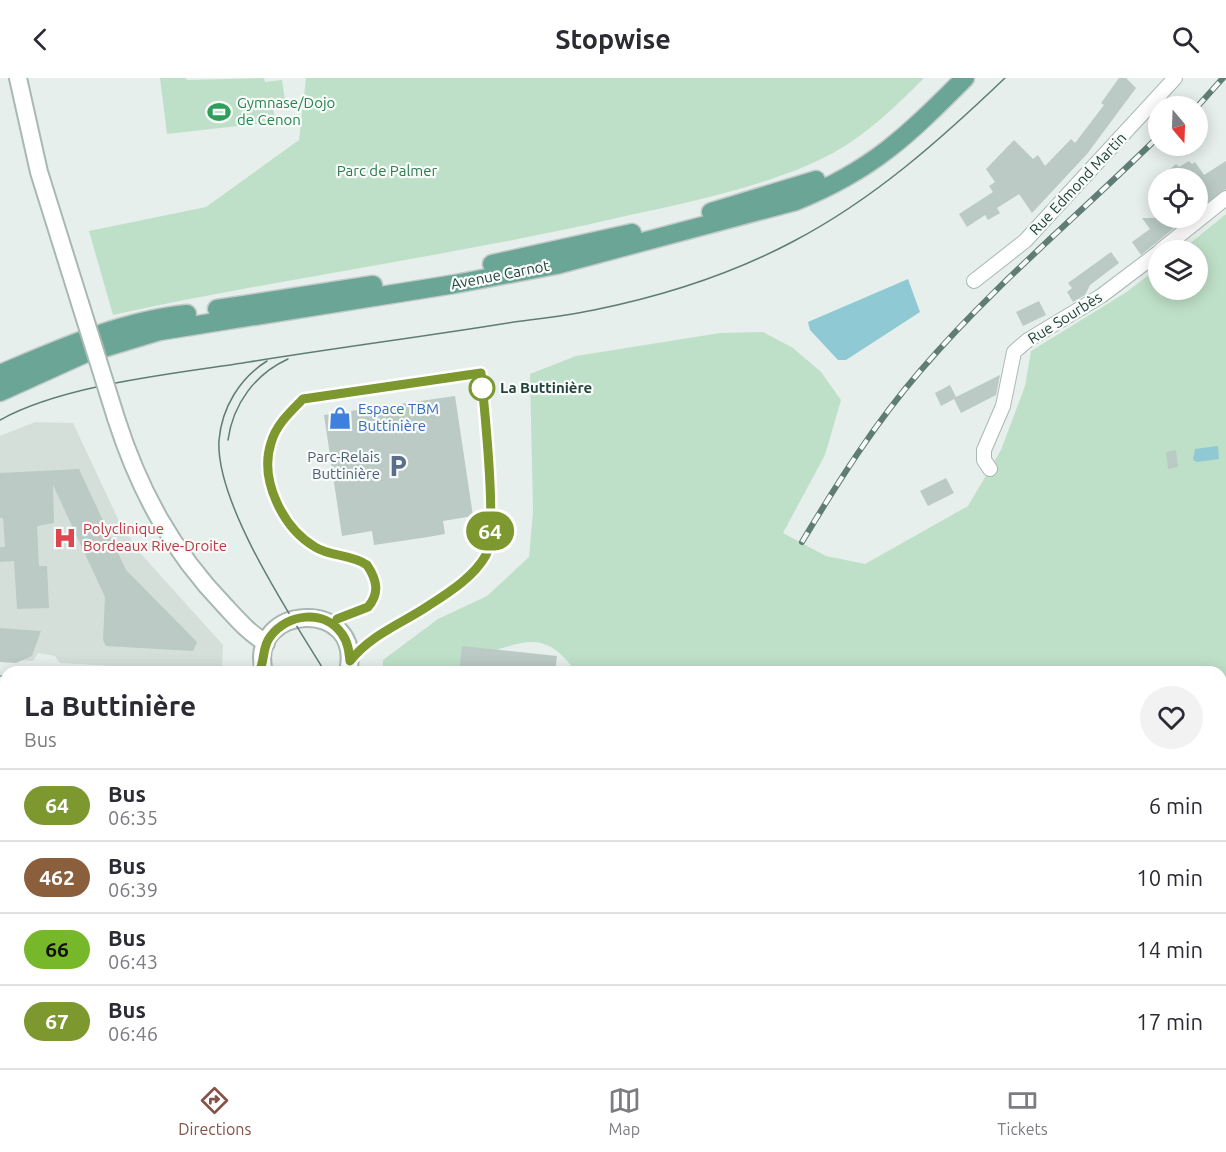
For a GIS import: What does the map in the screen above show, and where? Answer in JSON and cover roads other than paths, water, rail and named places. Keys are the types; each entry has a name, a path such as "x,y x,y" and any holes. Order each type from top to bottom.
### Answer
{"main road":[{"name":"Avenue Carnot","path":"0,382 82,346 187,314 420,277 550,253 790,189 850,164 872,149 949,78"},
{"name":"Avenue Carnot","path":"0,392 84,354 122,341 191,324 262,316 556,265 796,201 830,187 879,157 900,141 965,78"},
{"path":"0,374 80,340 119,327 157,317 187,314"},
{"path":"0,400 124,347 262,316"}],"street":[{"path":"18,78 39,172 116,418 148,502 175,548 200,580 250,631 266,643"},
{"name":"Rue Edmond Martin","path":"974,281 1025,241 1175,78"},
{"name":"Rue Sourbès","path":"1174,240 1226,198"},
{"name":"Rue Sourbès","path":"990,469 984,460 984,450 1003,406 1014,352 1028,340 1101,296 1148,260"},
{"path":"263,666 266,643 276,629 292,619 307,617 326,621 334,626 347,642 350,666"}],"water":[{"path":"908,279 920,312 846,360 838,360 810,330 808,322"},
{"path":"1218,446 1219,459 1196,462 1193,459 1195,449"}],"tram line":[{"path":"0,420 56,397 121,382 572,314 646,298 697,283 770,253 852,207 931,146 1005,78"},
{"path":"228,440 235,414 248,392 265,373 288,359"},
{"path":"267,361 241,385 228,405 219,440 221,466 229,495 258,559 321,666"}],"railway":[{"path":"1207,96 1223,78"},
{"path":"802,542 858,453 921,370 977,309 1148,147"}],"place":[{"name":"Gymnase/Dojo de Cenon","path":"219,112"},
{"name":"La Buttinière","path":"482,388"},
{"name":"Espace TBM Buttinière","path":"340,418"},
{"name":"Parc-Relais Buttinière","path":"398,466"},
{"name":"Polyclinique Bordeaux Rive-Droite","path":"65,538"}],"park label":[{"name":"Parc de Palmer","path":"387,171"}]}
